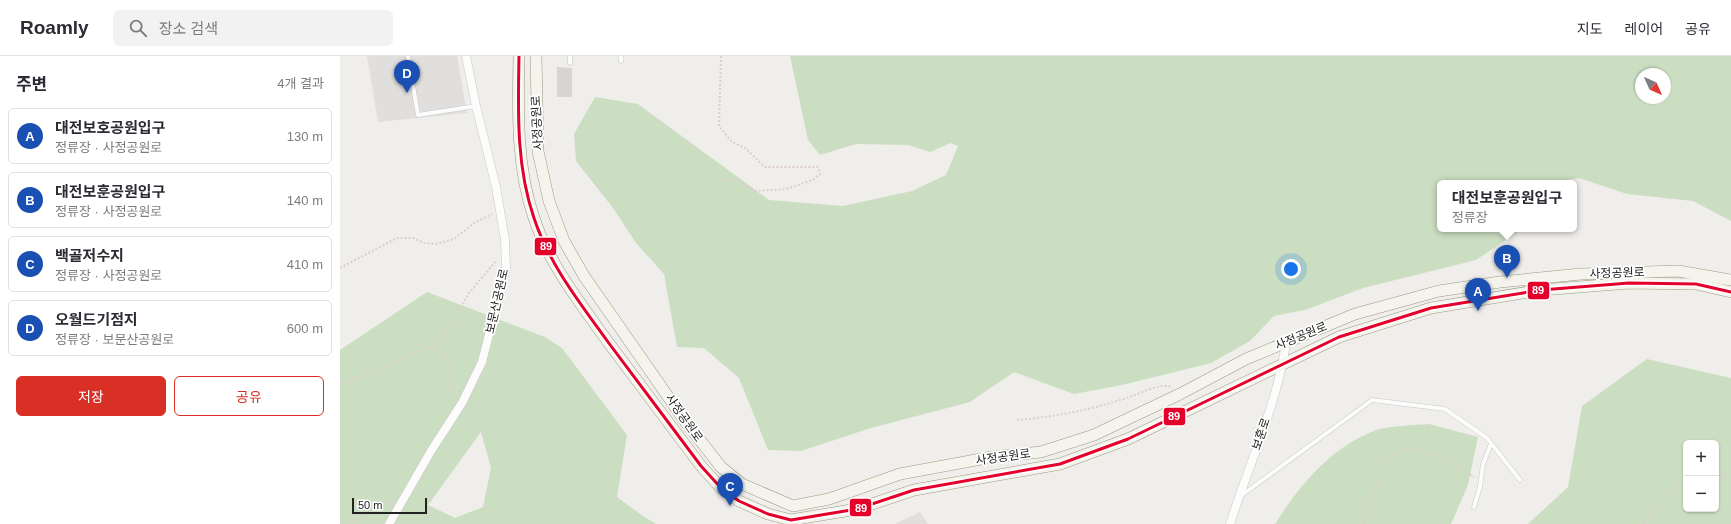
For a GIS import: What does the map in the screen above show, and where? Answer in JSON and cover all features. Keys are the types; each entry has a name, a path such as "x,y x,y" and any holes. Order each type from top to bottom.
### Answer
{"main road":[{"name":"사정공원로","path":"519,56 517,126 526,185 533,217 544,247 570,290 701,466 721,488 739,501 791,522 857,509 914,490 1060,464 1128,438 1339,337 1431,308 1541,290 1636,283 1696,284 1731,292"},
{"name":"사정공원로","path":"536,56 535,89 540,158 549,202 564,241 580,269 686,421 721,467 742,484 794,506 829,499 908,472 992,457 1041,452 1094,435 1183,392 1246,359 1355,314 1440,291 1500,282 1582,274 1678,271 1731,280"}],"street":[{"name":"보문산공원로","path":"389,524 405,499 431,451 462,403 482,362 506,268 500,210 466,56"},
{"name":"보훈로","path":"1230,524 1269,412 1283,364 1286,343"},
{"path":"791,522 794,506"}],"lane":[{"path":"408,56 418,115 476,106"},
{"path":"570,56 570,63"},
{"path":"1238,498 1372,400 1445,408 1487,438 1520,480"},
{"path":"1474,507 1481,481 1483,464 1491,444"}],"path":[{"path":"721,56 719,126 732,142 745,148 765,167 818,167 820,174 813,180 786,189 754,191 739,180 724,179"},
{"path":"340,268 397,238 414,238 424,243 436,244 454,239 474,223 500,210"},
{"path":"340,385 429,347 449,329 469,293 505,251"},
{"path":"429,347 450,360 450,394 462,403"},
{"path":"1017,420 1046,418 1080,411 1166,385 1183,392"},
{"path":"1363,524 1385,462 1390,455 1397,451 1405,449 1421,451 1481,481"},
{"path":"1719,473 1731,475"},
{"path":"1643,524 1683,480"},
{"path":"340,520 357,521 368,514 379,503 405,499"}],"green space":[{"path":"790,56 1731,56 1731,221 1693,201 1627,194 1579,178 1567,180 1437,180 1437,232 1518,232 1476,260 1363,288 1305,310 1274,316 1250,341 1211,363 1122,385 1074,394 1014,372 970,402 871,428 801,451 768,450 739,378 704,348 677,347 664,274 636,243 613,208 576,161 574,134 595,97 638,104 769,200 843,206 912,191 946,175 958,146 951,143 930,152 908,145 856,144 820,155 808,140"},
{"path":"427,292 545,337 562,348 627,435 617,497 656,524 340,524 340,350","holes":["481,432 491,468 483,507 455,518 428,505"]},
{"path":"1647,359 1731,378 1731,524 1528,524 1568,487 1582,406"},
{"path":"1429,424 1478,437 1468,485 1451,524 1275,524 1295,495 1317,469 1343,447 1358,438 1379,429"}],"shaded area":[{"path":"367,56 457,56 467,113 378,122"},
{"path":"920,512 928,524 895,524"}],"building":[{"path":"557,67 572,68 572,97 557,97"}],"transit line":[{"name":"89","path":"519,56 519,138 528,198 540,235 566,283 608,342 701,466 721,488 739,501 768,514 791,520 857,509 914,490 1060,464 1128,439 1339,337 1431,308 1541,290 1629,283 1696,284 1731,292"}],"place":[{"name":"오월드기점지","path":"407,93"},
{"name":"대전보훈공원입구","path":"1507,278"},
{"name":"대전보호공원입구","path":"1478,311"},
{"name":"백골저수지","path":"730,506"}]}
